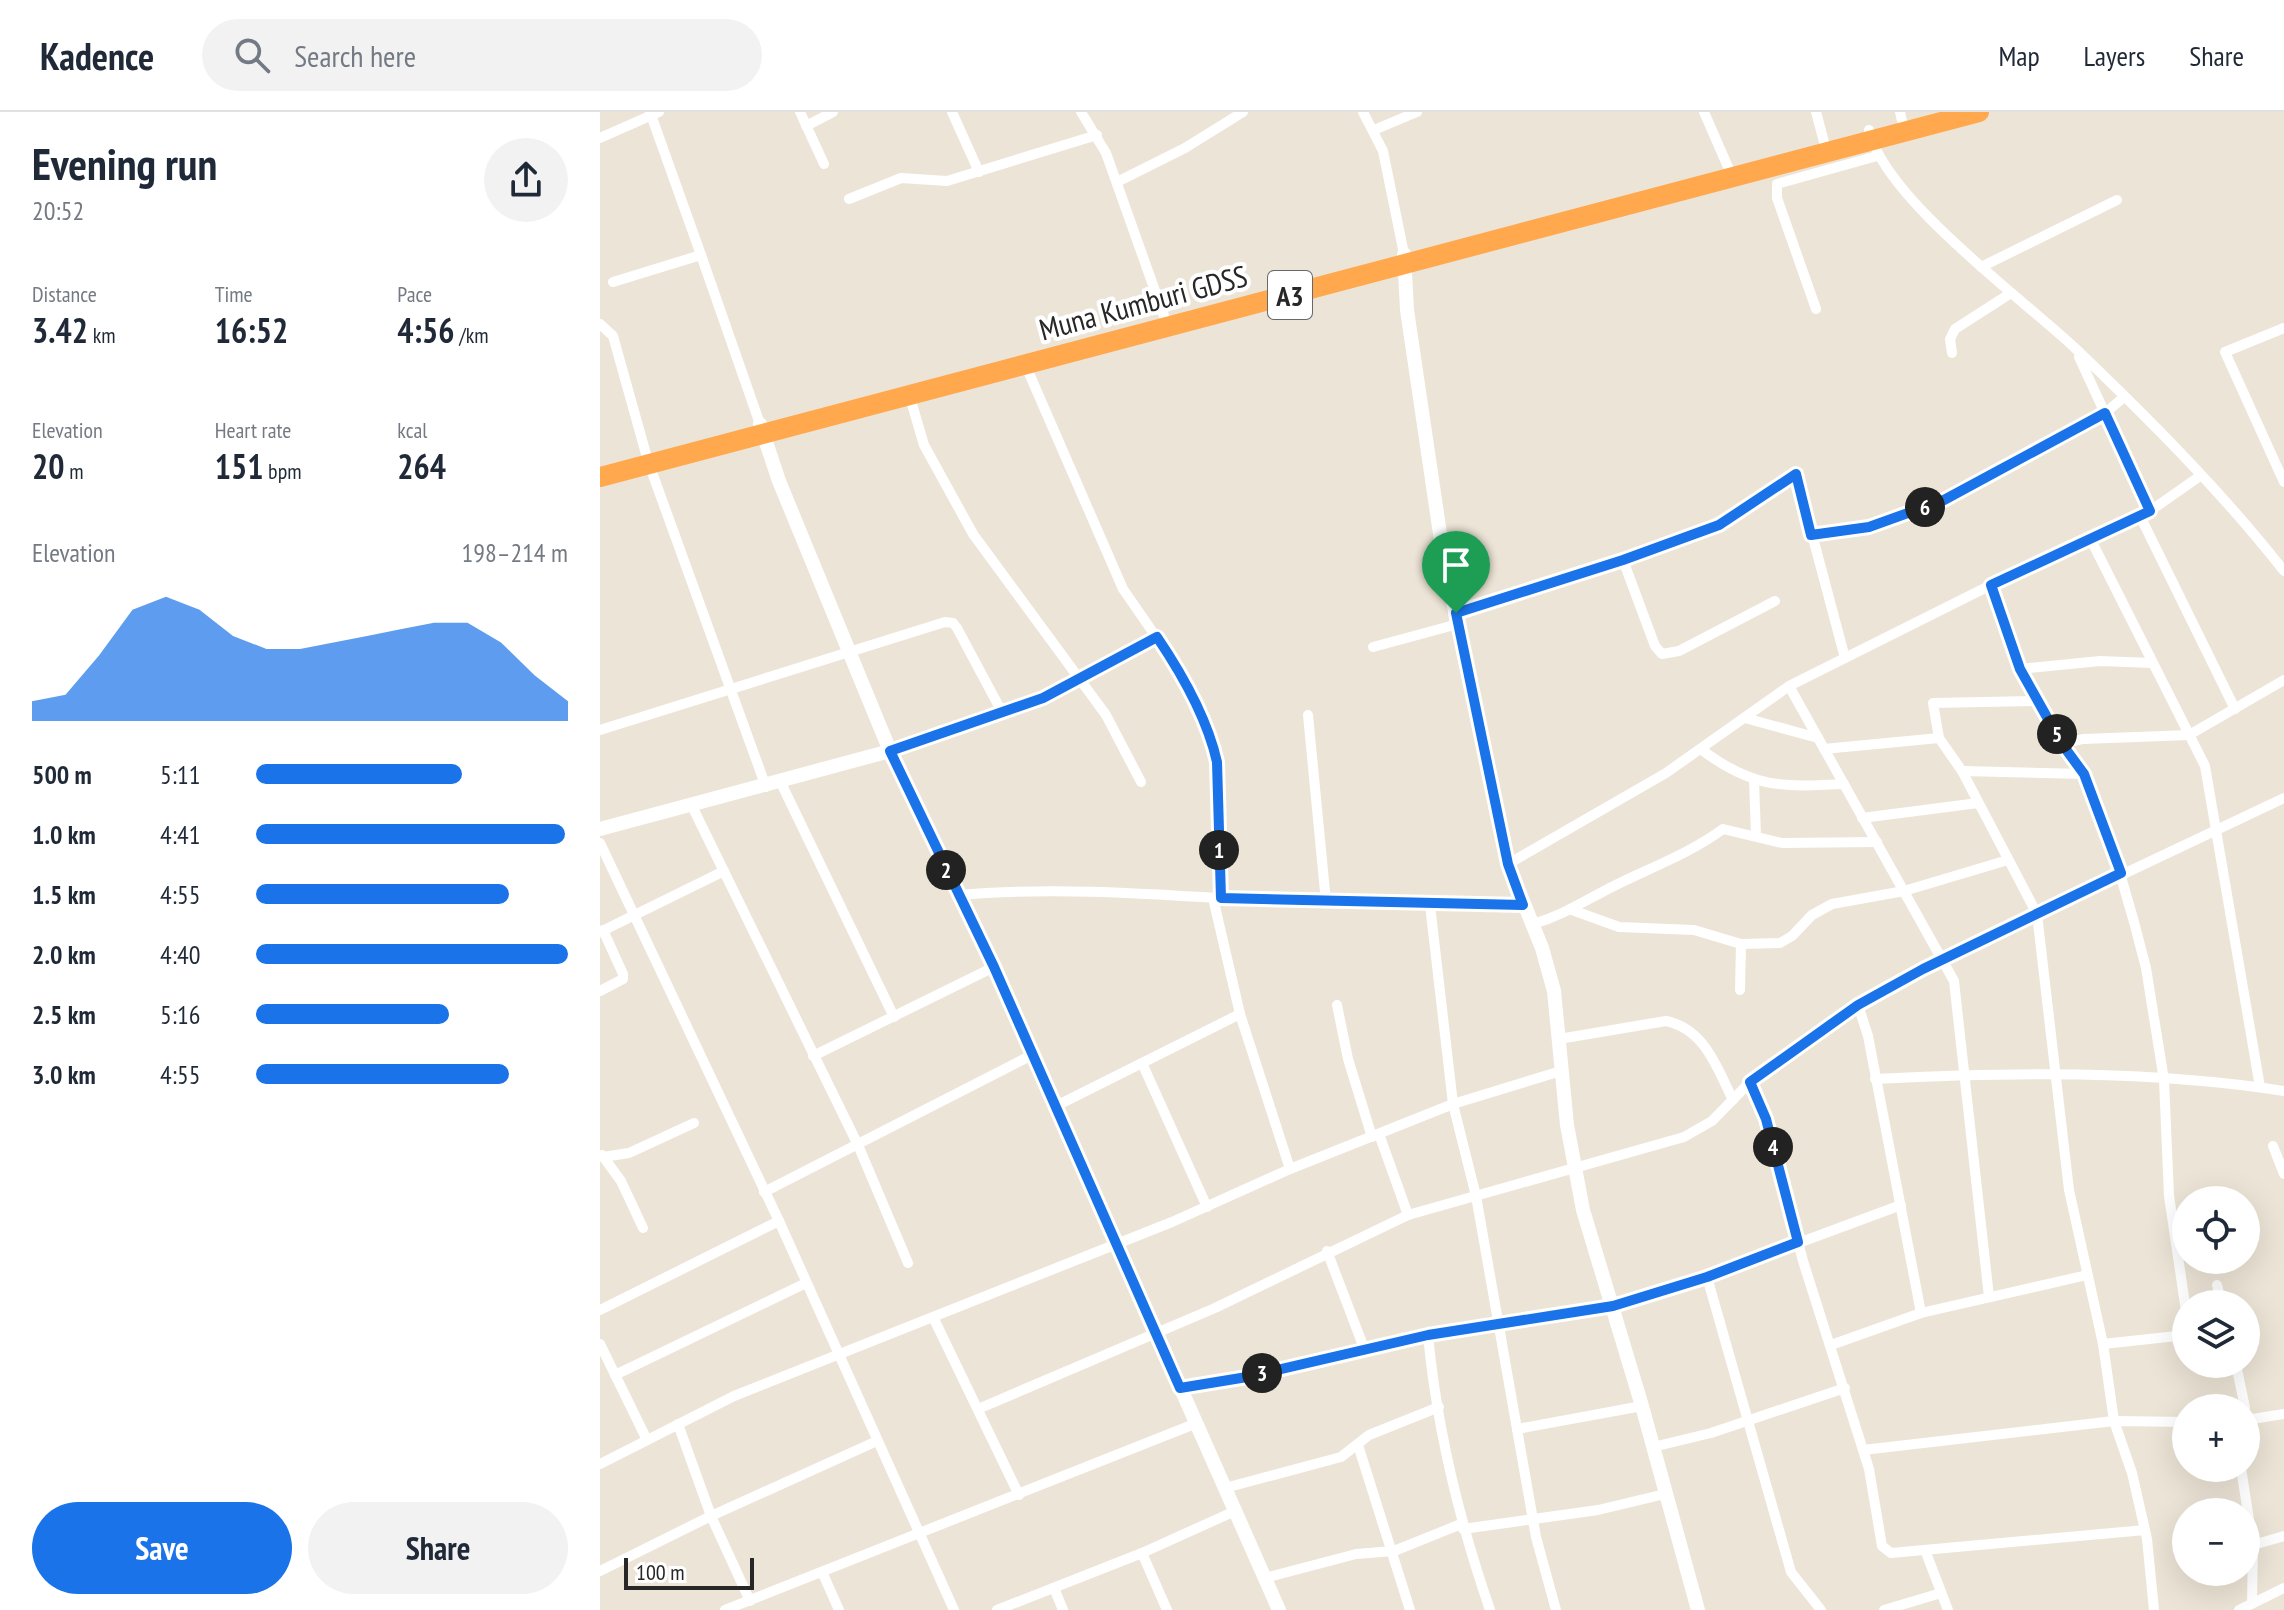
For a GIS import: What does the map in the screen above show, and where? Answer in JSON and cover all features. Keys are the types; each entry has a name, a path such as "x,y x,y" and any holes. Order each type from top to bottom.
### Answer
{"highway":[{"name":"Muna Kumburi GDSS","path":"761,429 1025,364 1824,142 1872,142 1901,117 1938,112"},
{"name":"Muna Kumburi GDSS","path":"600,477 648,459 1164,316 1872,142 1979,112"},
{"name":"Muna Kumburi GDSS","path":"600,466 648,459"}],"street":[{"path":"800,112 824,164"},
{"path":"806,126 833,112"},
{"path":"952,112 979,172"},
{"path":"1081,112 1097,135 1117,182 1164,316"},
{"path":"1117,182 1185,148 1243,112"},
{"path":"1363,112 1374,130 1396,202 1409,325 1457,618 1508,864 1533,924 1554,991 1561,1071 1583,1210 1642,1406 1698,1610"},
{"path":"1374,130 1417,112"},
{"path":"1704,112 1728,167"},
{"path":"1816,112 1824,142"},
{"path":"600,138 653,114 779,481 890,751 994,967 1279,1610"},
{"path":"849,199 901,178 947,181 1097,135"},
{"path":"1816,309 1777,198 1777,184 1872,142 1917,204 1981,267 2075,348 2243,518 2284,571"},
{"path":"1981,267 2117,200"},
{"path":"613,282 701,255"},
{"path":"1952,353 1950,339 1955,329 2011,293"},
{"path":"600,324 613,336 648,459 733,690 773,785 894,1017"},
{"path":"2284,328 2225,352 2284,482"},
{"path":"2075,348 2145,514 2235,709"},
{"path":"1025,364 1123,589 1177,667 1213,744 1217,762 1217,898 1240,1014 1290,1169"},
{"path":"909,394 924,445 973,534 1106,715 1141,782"},
{"path":"1811,535 1869,527 1944,500 2105,413 2123,398"},
{"path":"1373,647 1733,519 1796,474 1845,658"},
{"path":"1508,864 1702,750 1789,686 1991,585 2145,514 2200,476"},
{"path":"2091,540 2205,766 2260,1087"},
{"path":"1623,560 1655,646 1662,654 1679,651 1775,601"},
{"path":"1991,585 2020,669 2062,744 2084,774 2121,873 2146,968 2164,1080 2169,1196 2183,1290"},
{"path":"600,730 928,626 953,623 1003,714"},
{"path":"600,829 773,785 1003,714 1080,681 1157,637"},
{"path":"2020,669 2100,661 2152,663"},
{"path":"2062,744 2083,739 2189,735 2284,680"},
{"path":"1789,686 1940,961 1954,981 1989,1297"},
{"path":"2038,701 1933,703 1939,738 1962,771 2037,914 2069,1190 2103,1344 2114,1421 2132,1473 2145,1530 2154,1610"},
{"path":"1308,715 1326,902"},
{"path":"1745,718 1818,738"},
{"path":"1824,749 1939,738"},
{"path":"1702,750 1727,769 1780,787 1844,784"},
{"path":"1962,771 2084,774"},
{"path":"1754,780 1756,836"},
{"path":"978,1409 1215,1308 1327,1251 1408,1215 1684,1137 1712,1121 1750,1082 1858,1005 1940,961 2121,873 2284,798"},
{"path":"1862,818 1978,803"},
{"path":"691,804 858,1145 908,1263"},
{"path":"1533,924 1572,910 1604,891 1673,862 1723,829 1782,843 1877,842"},
{"path":"600,843 779,1221 836,1355 954,1610"},
{"path":"1572,910 1619,927 1694,930 1741,944 1780,943 1792,936 1812,915 1832,904 1904,891 2008,860"},
{"path":"600,991 623,979 602,931 724,871"},
{"path":"957,895 1073,890 1326,902 1523,905"},
{"path":"1430,905 1453,1104 1476,1196 1533,1518 1556,1610"},
{"path":"1740,990 1741,944"},
{"path":"813,1056 994,967"},
{"path":"1337,1005 1348,1059 1408,1215"},
{"path":"1858,1005 1921,1313"},
{"path":"1054,1107 1240,1014"},
{"path":"1559,1039 1666,1021 1682,1024 1696,1035 1710,1053 1733,1100"},
{"path":"764,1192 1032,1055"},
{"path":"1142,1063 1207,1207"},
{"path":"600,1464 734,1396 1207,1207 1290,1169 1453,1104 1561,1071"},
{"path":"1875,1079 1965,1074 2058,1076 2164,1080 2284,1091"},
{"path":"1750,1082 1766,1119 1798,1242 1863,1450 1882,1546 1891,1553 2145,1530"},
{"path":"602,1155 629,1153 694,1123"},
{"path":"2273,1146 2284,1174"},
{"path":"602,1155 621,1181 643,1228"},
{"path":"1180,1388 1247,1377 1428,1335 1613,1306 1707,1277 1901,1205"},
{"path":"600,1310 779,1221"},
{"path":"1327,1251 1364,1348"},
{"path":"1831,1345 1921,1313 2087,1275"},
{"path":"1707,1277 1791,1572 1821,1610"},
{"path":"615,1375 806,1283"},
{"path":"2217,1285 2218,1290"},
{"path":"933,1317 1019,1495"},
{"path":"1428,1335 1447,1468 1462,1527 1490,1610"},
{"path":"2103,1344 2172,1337"},
{"path":"600,1344 647,1440"},
{"path":"1653,1447 1845,1388"},
{"path":"1517,1429 1642,1406"},
{"path":"1225,1488 1341,1457 1397,1421 1439,1407"},
{"path":"2260,1414 2284,1414"},
{"path":"1863,1450 2114,1421 2172,1422"},
{"path":"725,1610 823,1574 1197,1423"},
{"path":"678,1424 711,1516 750,1601"},
{"path":"600,1571 711,1516 877,1441"},
{"path":"1358,1445 1394,1551 1410,1610"},
{"path":"1265,1578 1356,1554 1394,1551 1462,1527 1598,1510 1665,1494"},
{"path":"997,1610 1142,1553 1235,1511"},
{"path":"2260,1543 2284,1536"},
{"path":"1925,1550 1948,1610"},
{"path":"1142,1553 1167,1610"},
{"path":"823,1574 839,1610"},
{"path":"2252,1586 2252,1604"},
{"path":"1054,1588 1063,1610"},
{"path":"2239,1610 2284,1588"},
{"path":"1884,1610 1941,1593"}],"route":[{"path":"2105,413 2150,511 1991,585 2020,669 2062,744 2084,774 2121,873 1923,969 1858,1005 1750,1082 1766,1119 1798,1242 1650,1297 1613,1306 1428,1335 1247,1377 1180,1388 994,967 890,751 964,728 1043,698 1080,681 1157,637 1177,667 1213,744 1217,762 1221,898 1523,905 1508,864 1456,613 1623,560 1719,525 1733,519 1796,474 1811,535 1869,527 1896,519 1996,474 2105,413"}]}
